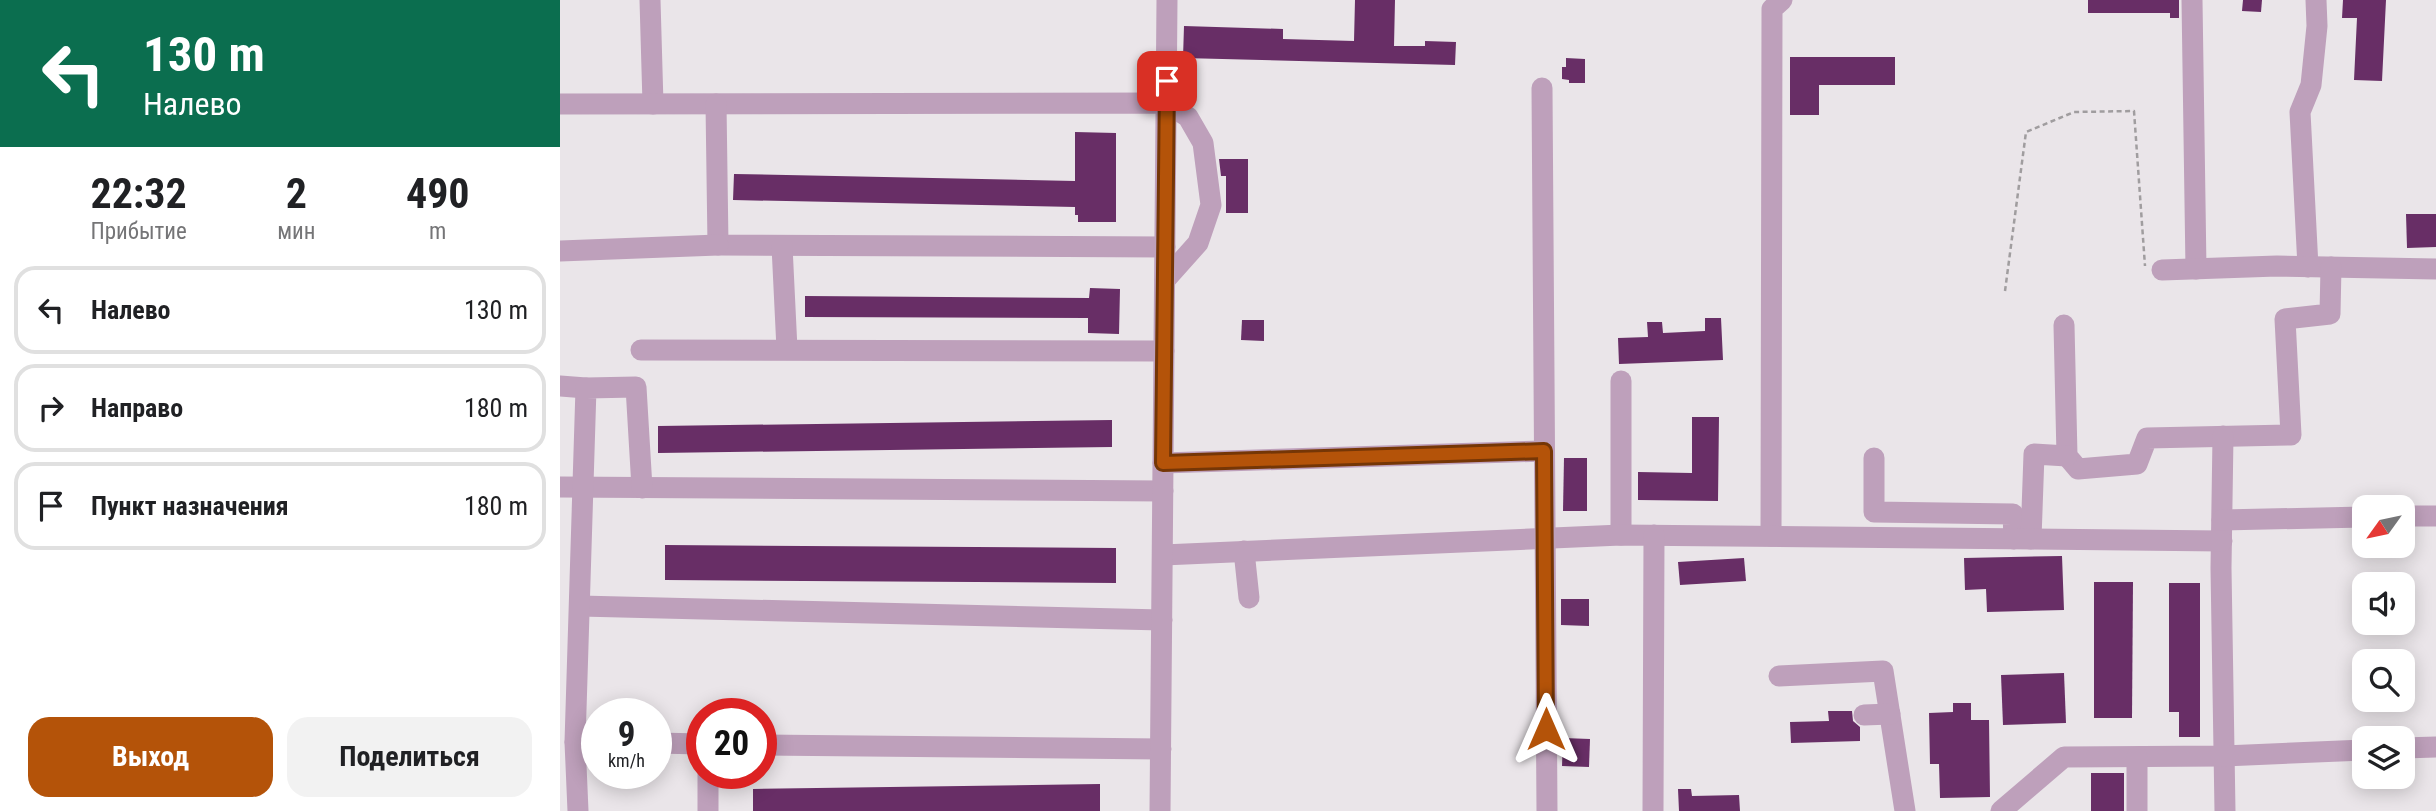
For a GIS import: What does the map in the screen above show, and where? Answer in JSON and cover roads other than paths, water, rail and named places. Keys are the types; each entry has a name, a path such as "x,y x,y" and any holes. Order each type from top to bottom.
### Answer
{"street":[{"path":"650,0 653,104"},
{"path":"1771,536 1772,9 1782,0"},
{"path":"2192,0 2196,269"},
{"path":"2308,267 2300,112 2311,85 2317,26 2316,0"},
{"path":"1160,811 1169,5"},
{"path":"1542,88 1546,811"},
{"path":"560,104 1166,103 1188,117 1203,143 1211,205 1198,243 1165,280"},
{"path":"716,104 718,246"},
{"path":"560,251 718,246 1165,247"},
{"path":"782,246 788,349"},
{"path":"2162,270 2308,267 2436,269"},
{"path":"2064,325 2067,456 2078,469 2137,464 2147,438 2291,435 2285,319 2330,314 2331,267"},
{"path":"641,350 1164,351"},
{"path":"1621,380 1621,535"},
{"path":"560,386 636,387 642,488"},
{"path":"578,811 575,742 586,388"},
{"path":"2223,436 2225,811"},
{"path":"1163,463 1544,451"},
{"path":"2022,539 2034,454 2067,456"},
{"path":"1874,458 1874,512 2013,514 2022,539"},
{"path":"560,487 1163,491"},
{"path":"2415,516 2436,516"},
{"path":"1163,555 1621,535 2022,539 2222,531 2352,518"},
{"path":"1653,811 1654,535"},
{"path":"1244,551 1248,598"},
{"path":"579,606 1162,620"},
{"path":"1779,676 1883,671 1905,811"},
{"path":"1864,715 1889,714"},
{"path":"575,742 581,742"},
{"path":"777,744 1161,749"},
{"path":"2415,748 2436,747"},
{"path":"2001,811 2064,757 2224,756 2352,751"},
{"path":"2137,757 2137,811"},
{"path":"708,789 708,811"}]}
